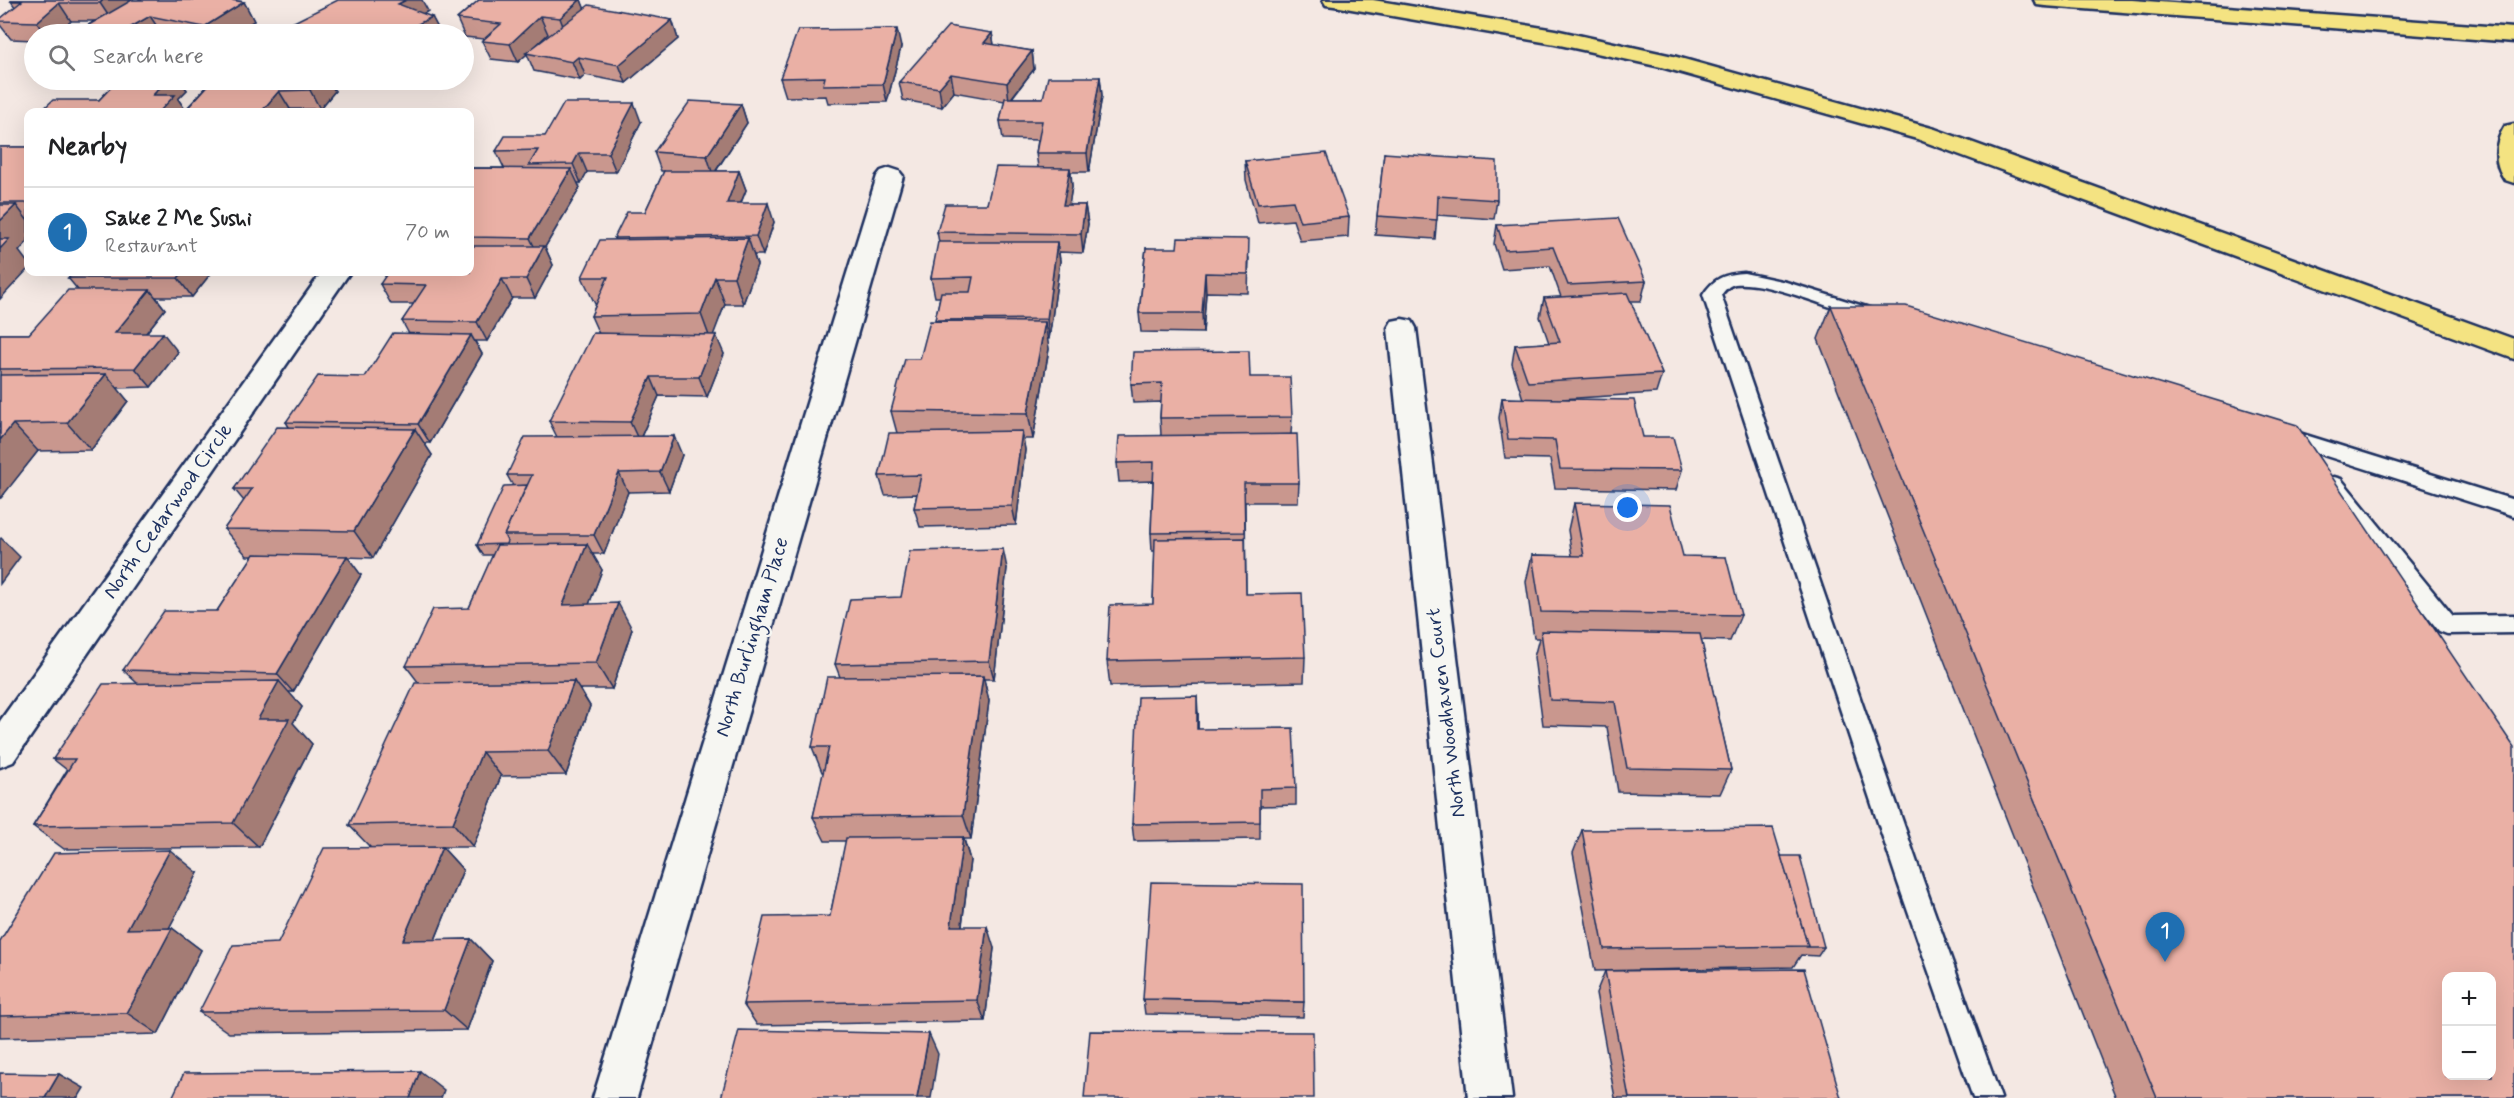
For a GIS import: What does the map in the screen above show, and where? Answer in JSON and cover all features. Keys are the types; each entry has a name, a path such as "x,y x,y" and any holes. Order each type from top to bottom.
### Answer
{"highway":[{"path":"1334,0 1544,35 1665,61 1926,134 2514,349"},
{"path":"2045,0 2514,35"},
{"path":"2514,131 2510,136 2508,160 2514,175"}],"street":[{"name":"North Burlingham Place","path":"615,1098 890,176"},
{"name":"North Cedarwood Circle","path":"0,751 333,276"},
{"name":"North Woodhaven Court","path":"1402,328 1490,1098"}],"lane":[{"path":"1889,320 1775,285 1735,278 1717,285 1712,295 1987,1098"},
{"path":"2264,429 2514,508"},
{"path":"2298,439 2447,625 2514,624"}],"building":[{"path":"12,0 103,0 100,3 59,3 37,22 0,21 22,1"},
{"path":"132,0 244,2 209,24 189,24 150,16 136,24 90,24"},
{"path":"338,0 406,0 398,4 432,17 418,24 299,24 294,22"},
{"path":"479,0 580,0 560,18 540,16 510,44 482,41 501,24 457,19"},
{"path":"589,5 672,20 619,65 578,57 572,62 526,53"},
{"path":"948,26 992,33 984,43 1032,51 1007,83 951,74 939,88 899,82"},
{"path":"897,29 883,84 823,85 825,77 780,78 798,30"},
{"path":"1048,77 1100,77 1087,153 1036,153 1042,121 1000,121 1005,98 1043,98"},
{"path":"108,90 158,90 153,95 175,95 163,108 44,108 53,100 99,100"},
{"path":"204,90 310,90 279,91 264,108 188,108"},
{"path":"690,101 741,104 707,156 654,152"},
{"path":"564,103 634,103 608,153 579,153 573,164 529,165 538,150 496,151 505,136 545,136"},
{"path":"0,147 24,147 24,203 0,203"},
{"path":"1326,153 1349,217 1300,222 1293,201 1258,204 1245,161"},
{"path":"1384,153 1497,161 1497,200 1438,196 1437,220 1377,216"},
{"path":"996,167 1070,168 1063,205 1085,205 1081,234 937,232 945,204 987,204"},
{"path":"474,168 571,169 530,238 474,237"},
{"path":"664,171 739,171 727,203 768,203 756,236 614,238 627,212 645,212"},
{"path":"0,205 16,205 0,221"},
{"path":"1618,218 1646,281 1568,285 1553,247 1505,250 1497,225"},
{"path":"748,238 734,277 715,277 701,314 591,316 608,277 582,277 600,240"},
{"path":"1178,238 1249,239 1248,274 1205,273 1202,313 1139,313 1146,248 1177,248"},
{"path":"0,239 9,239 0,249"},
{"path":"938,242 1057,242 1047,319 935,320 941,292 970,292 973,277 931,278"},
{"path":"474,246 544,246 526,279 502,279 477,322 402,321 426,285 380,284 385,276 474,276"},
{"path":"70,276 180,276 178,278 68,278"},
{"path":"68,290 150,290 115,333 163,333 135,368 0,369 0,334 29,334"},
{"path":"1627,293 1662,374 1528,382 1515,345 1560,342 1544,298"},
{"path":"1831,306 1906,306 2297,425 2514,747 2514,1098 2157,1098"},
{"path":"930,321 1045,322 1028,413 891,411 905,359 920,359"},
{"path":"393,333 471,335 418,424 286,422 318,376 365,377"},
{"path":"593,333 716,335 699,377 651,377 630,422 549,421"},
{"path":"1249,351 1250,377 1290,377 1292,417 1160,418 1162,383 1131,384 1133,352"},
{"path":"106,374 67,423 13,424 0,440 0,375"},
{"path":"1502,398 1634,400 1643,437 1673,437 1682,470 1560,469 1555,440 1508,439"},
{"path":"277,427 415,429 354,531 224,529 252,489 234,489"},
{"path":"1022,431 1012,506 914,508 921,475 879,476 889,433"},
{"path":"1297,434 1299,483 1244,483 1245,532 1151,533 1154,462 1117,463 1119,436"},
{"path":"674,436 660,472 619,473 594,535 504,535 532,475 507,475 525,437"},
{"path":"527,485 504,535 506,544 477,545 504,486"},
{"path":"1574,503 1670,505 1683,556 1726,557 1741,615 1541,612 1532,555 1584,556"},
{"path":"1245,538 1246,594 1302,593 1305,657 1107,661 1110,605 1153,604 1155,539"},
{"path":"587,544 563,605 618,603 596,663 406,666 433,609 469,608 497,545"},
{"path":"1003,549 989,661 835,664 850,599 901,597 910,551"},
{"path":"254,554 347,556 277,674 123,670 164,611 217,611"},
{"path":"1541,631 1700,634 1731,770 1627,768 1615,702 1550,700"},
{"path":"983,676 963,815 813,817 829,747 812,747 827,677"},
{"path":"279,681 258,719 289,719 233,823 33,826 75,759 53,759 103,684"},
{"path":"574,681 548,751 482,752 453,823 349,825 415,683"},
{"path":"1197,696 1197,729 1293,728 1296,788 1260,789 1260,822 1132,824 1138,697"},
{"path":"1773,828 1808,946 1604,949 1582,830"},
{"path":"963,837 951,926 987,926 977,1000 743,1004 764,917 830,916 846,838"},
{"path":"442,847 403,940 471,939 444,1010 199,1012 233,945 278,943 324,848"},
{"path":"170,850 127,929 172,928 127,1013 0,1016 0,941 54,853"},
{"path":"1781,856 1800,856 1824,947 1807,947"},
{"path":"1151,882 1303,884 1304,1002 1143,999"},
{"path":"1804,969 1841,1098 1629,1098 1605,971"},
{"path":"739,1030 929,1034 917,1098 721,1098"},
{"path":"1090,1031 1313,1032 1314,1098 1084,1098"},
{"path":"420,1071 410,1098 172,1098 184,1073"},
{"path":"0,1073 59,1074 45,1098 0,1098"}],"place":[{"name":"Sake 2 Me Sushi","path":"2165,962"}]}
